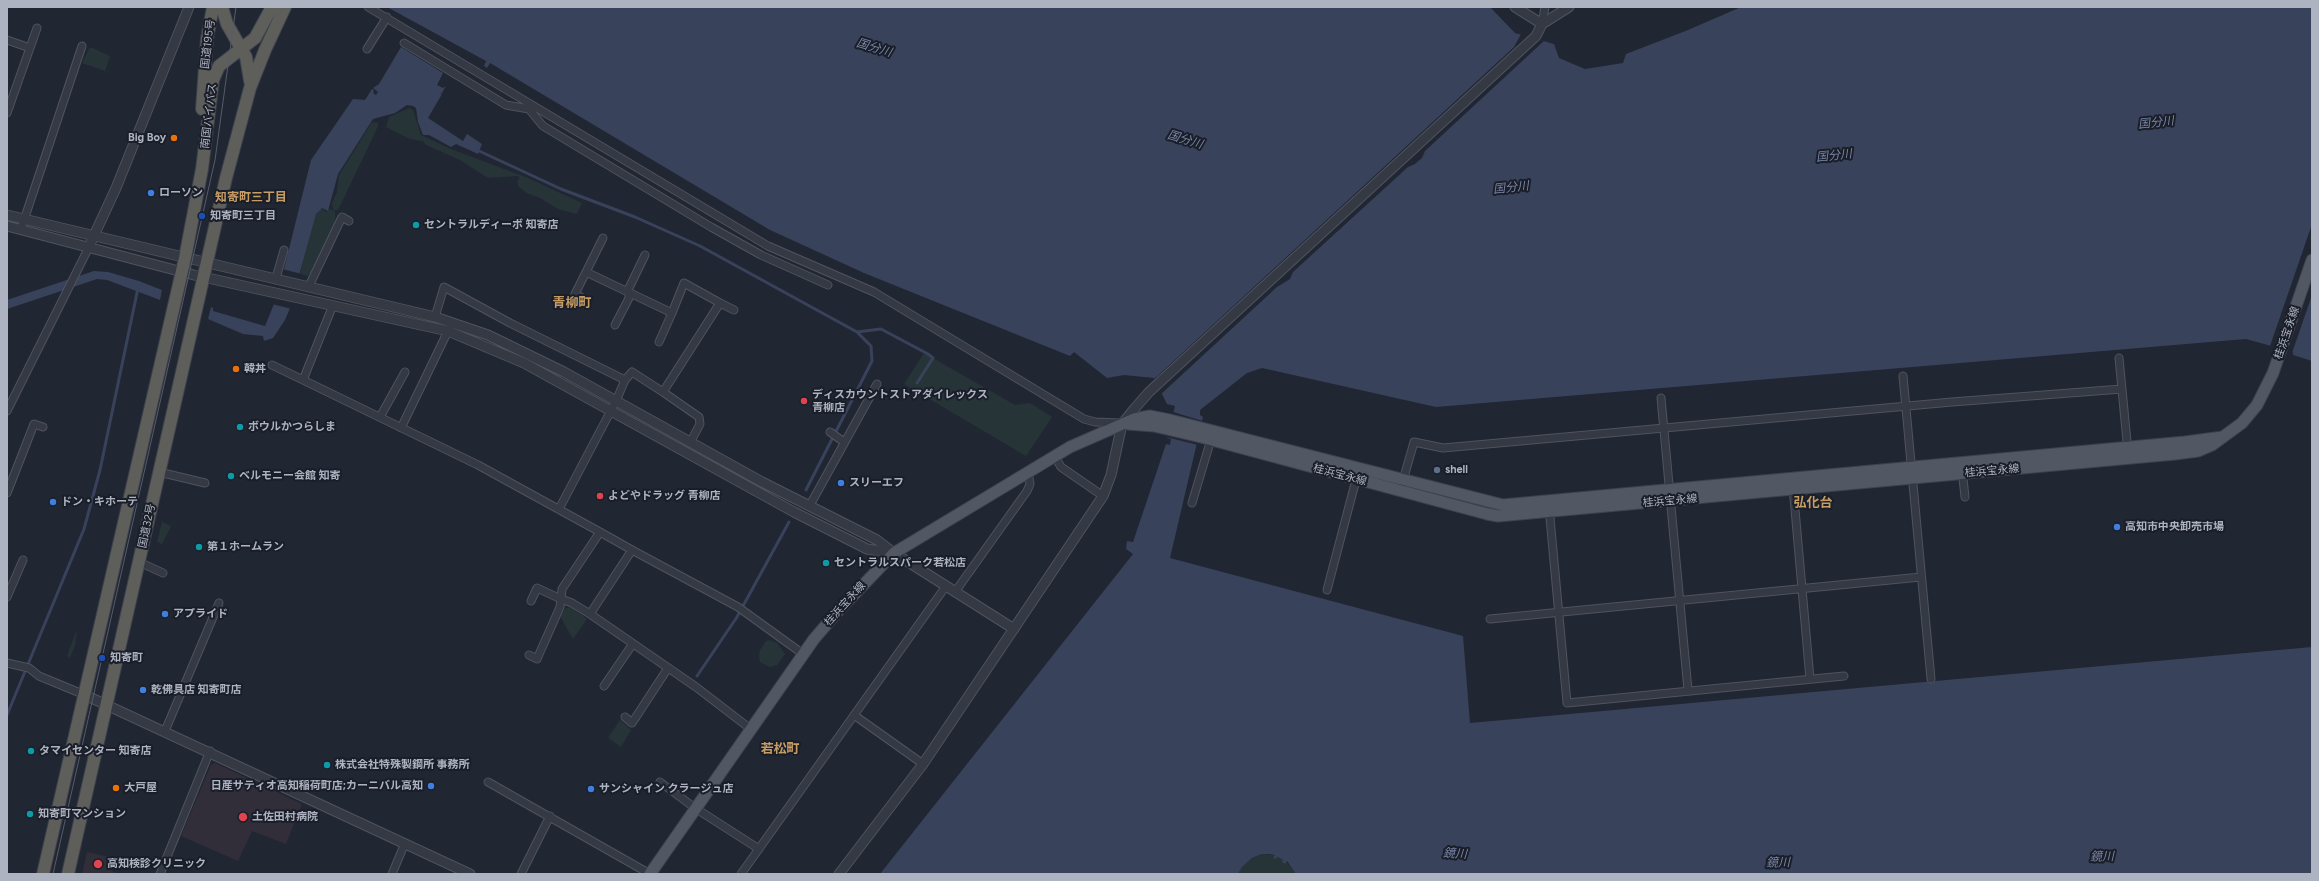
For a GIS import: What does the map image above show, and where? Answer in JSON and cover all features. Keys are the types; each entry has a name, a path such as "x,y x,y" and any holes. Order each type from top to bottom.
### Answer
{"highway":[{"name":"国道195号","path":"196,200 206,51 213,7"},
{"name":"国道195号","path":"222,7 227,24 242,48 250,72 250,88"},
{"name":"南国バイパス","path":"196,200 215,72 224,61 255,38 272,7"},
{"path":"250,88 285,7"},
{"name":"国道32号","path":"68,874 226,178 250,88"},
{"name":"国道32号","path":"43,874 186,258 196,200"}],"main road":[{"name":"桂浜宝永線","path":"1207,434 1356,479 1487,514 1506,516 1548,506 1669,490 1792,478 1912,473 1962,474 2198,450 2212,445 2242,423 2257,405 2281,352 2312,260"},
{"name":"桂浜宝永線","path":"650,874 695,808 752,730 803,654 839,610 894,553 1054,455 1092,436 1122,424 1168,424 1359,468 1489,503 1503,505 1548,506 1671,501 1793,490 1912,473 1961,462 2222,437"}],"street":[{"path":"7,411 116,188 189,7"},
{"path":"368,7 387,17 531,107 768,246 874,292 1084,419 1095,422 1122,424"},
{"path":"1515,7 1542,24"},
{"path":"1542,24 1569,7"},
{"path":"839,874 923,764 1103,496 1111,475 1122,424 1149,392 1536,36 1542,24 1546,8"},
{"path":"366,49 387,17"},
{"path":"7,113 37,28"},
{"path":"7,40 30,48"},
{"path":"404,43 506,105 531,107"},
{"path":"21,229 82,46"},
{"path":"531,107 543,126 717,231 761,255 828,285"},
{"path":"7,215 93,237 278,278 435,317 515,347 762,482 810,504 877,540 894,553 1014,629"},
{"path":"307,286 342,217 349,221"},
{"path":"7,226 182,272 448,331 509,356 787,508 867,549 894,553"},
{"path":"586,300 575,294 603,238"},
{"path":"278,278 284,250"},
{"path":"615,325 629,298 630,288 645,255"},
{"path":"586,272 672,313"},
{"path":"659,342 684,284 734,310"},
{"path":"435,317 444,287 510,323 625,380"},
{"path":"663,392 720,302"},
{"path":"303,380 333,305"},
{"path":"401,428 448,331"},
{"path":"2120,358 2128,458"},
{"path":"272,365 478,465 559,509 741,609 803,654"},
{"path":"380,417 405,372"},
{"path":"559,509 616,401 625,380 632,372 698,416 700,424 690,442"},
{"path":"1903,376 1907,406 1931,679"},
{"path":"810,504 877,384"},
{"path":"1400,491 1414,442 1443,448 1907,406 2122,389"},
{"path":"1661,398 1688,690"},
{"path":"7,493 34,424 43,427"},
{"path":"830,432 844,442"},
{"path":"1192,503 1207,434"},
{"path":"1054,455 1061,467 1103,496"},
{"path":"1961,462 1965,497"},
{"path":"1327,590 1359,468"},
{"path":"955,592 1027,491 1030,484 1028,471"},
{"path":"159,472 205,484"},
{"path":"1792,478 1800,589 1810,679"},
{"path":"1548,506 1567,703 1688,690 1844,676"},
{"path":"529,655 537,659 560,607 562,588 600,532"},
{"path":"590,614 632,550"},
{"path":"7,597 23,560"},
{"path":"139,562 163,573"},
{"path":"1490,619 1921,577"},
{"path":"741,874 946,586"},
{"path":"531,601 537,588 572,603 668,668 752,730"},
{"path":"165,731 219,603"},
{"path":"604,686 632,645"},
{"path":"7,663 26,667 39,676 165,731 470,874"},
{"path":"625,717 632,723 668,668"},
{"path":"854,715 923,764"},
{"path":"160,874 210,752"},
{"path":"488,782 650,874"},
{"path":"660,782 695,808 759,849"},
{"path":"521,874 550,816"},
{"path":"392,874 406,843"}],"shaded area":[{"path":"90,47 110,56 105,71 82,63"},
{"path":"409,108 413,110 421,135 451,149 528,178 582,203 577,214 558,209 540,198 527,193 518,186 517,181 520,178 517,176 488,178 460,160 426,145 423,141 410,139 386,127 389,117"},
{"path":"372,122 378,123 378,126 338,210 333,210 332,203 337,192 339,175"},
{"path":"321,208 326,212 329,209 335,211 335,226 311,272 308,276 300,274 311,226 316,214"},
{"path":"924,353 1015,405 1030,403 1052,417 1026,456 904,384"},
{"path":"162,522 171,526 162,544 157,542"},
{"path":"571,607 587,619 573,639 560,616 566,608"},
{"path":"77,629 75,645 70,658 67,656"},
{"path":"770,640 777,643 785,654 777,665 770,667 760,662 759,655 760,650 766,641"},
{"path":"620,720 631,730 621,747 608,738"},
{"name":"土佐田村病院","path":"215,763 302,804 286,844 252,831 238,861 181,836 211,765"},
{"name":"高知検診クリニック","path":"87,852 114,858 109,870 119,874 82,874"},
{"path":"1262,854 1275,855 1276,859 1276,857 1283,860 1285,864 1286,861 1296,874 1238,874 1242,867 1252,858"}],"water":[{"path":"387,7 1490,7 1515,33 1554,44 1559,58 1585,69 1623,63 1626,54 1688,30 1741,7 2312,7 2312,361 2293,355 2293,352 2246,339 1436,407 1262,368 1247,373 1200,410 1200,415 1203,417 1170,558 1463,636 1470,723 2312,647 2312,874 1296,874 1287,861 1285,864 1282,862 1283,860 1277,857 1276,859 1273,858 1275,855 1262,854 1252,858 1242,867 1238,874 880,874 1133,554 1126,549 1127,541 1133,542 1166,444 1170,445 1171,439 1167,438 1175,406 1167,404 1154,378 1124,375 1107,378 1074,352 1070,356 864,273 770,230 490,63 487,68 484,66 486,61"},
{"path":"401,47 443,73 437,85 443,88 446,86 442,93 440,93 442,94 428,118 463,141 467,134 482,144 478,154 456,144 451,147 429,135 423,135 418,122 416,108 413,106 407,105 395,113 373,119 338,174 328,211 322,208 316,214 290,308 285,320 273,338 264,341 263,336 243,334 208,319 211,307 213,308 213,311 265,326 274,304 284,269 311,160 353,99 365,100 372,89 374,90 373,93 376,95 378,92 373,88 379,84"},
{"path":"94,271 108,272 139,281 162,290 160,300 107,280 97,279 7,309 7,300"}],"pier":[{"path":"1521,34 1545,40 1425,151 1422,158 1415,164 1408,167 1293,272 1290,279 1277,287 1159,396 1152,381 1514,47"},
{"path":"2312,224 2312,295 2292,353 2269,349"},
{"path":"282,269 302,274 292,309 272,304"},
{"path":"1173,412 1203,421 1198,445 1166,437"}],"waterway":[{"path":"477,150 561,189 635,217 700,246 857,332 871,346 872,361 806,490"},
{"path":"7,715 84,529 100,470 138,288"},
{"path":"857,332 881,329 933,358 917,383"},
{"path":"697,676 737,617 789,522"}],"tram line":[{"path":"53,874 215,160 236,7"}],"place":[{"name":"Big Boy","path":"174,138"},
{"name":"ローソン","path":"151,193"},
{"name":"知寄町三丁目","path":"202,216"},
{"name":"セントラルディーボ 知寄店","path":"416,225"},
{"name":"韓丼","path":"236,369"},
{"name":"ディスカウントストアダイレックス 青柳店","path":"804,401"},
{"name":"ボウルかつらしま","path":"240,427"},
{"name":"shell","path":"1437,470"},
{"name":"ベルモニー会館 知寄","path":"231,476"},
{"name":"スリーエフ","path":"841,483"},
{"name":"よどやドラッグ 青柳店","path":"600,496"},
{"name":"ドン・キホーテ","path":"53,502"},
{"name":"高知市中央卸売市場","path":"2117,527"},
{"name":"第１ホームラン","path":"199,547"},
{"name":"セントラルスパーク若松店","path":"826,563"},
{"name":"アプライド","path":"165,614"},
{"name":"知寄町","path":"102,658"},
{"name":"乾佛具店 知寄町店","path":"143,690"},
{"name":"タマイセンター 知寄店","path":"31,751"},
{"name":"株式会社特殊製鋼所 事務所","path":"327,765"},
{"name":"日産サティオ高知稲荷町店;カーニバル高知","path":"431,786"},
{"name":"大戸屋","path":"116,788"},
{"name":"サンシャイン クラージュ店","path":"591,789"},
{"name":"知寄町マンション","path":"30,814"},
{"name":"土佐田村病院","path":"243,817"},
{"name":"高知検診クリニック","path":"98,864"}],"district":[{"name":"知寄町三丁目","path":"251,197"},
{"name":"青柳町","path":"572,303"},
{"name":"弘化台","path":"1813,503"},
{"name":"若松町","path":"780,749"}],"water label":[{"name":"国分川","path":"874,48"},
{"name":"国分川","path":"2156,123"},
{"name":"国分川","path":"1185,140"},
{"name":"国分川","path":"1834,156"},
{"name":"国分川","path":"1511,188"},
{"name":"鏡川","path":"1455,854"},
{"name":"鏡川","path":"2102,857"},
{"name":"鏡川","path":"1778,863"}]}
